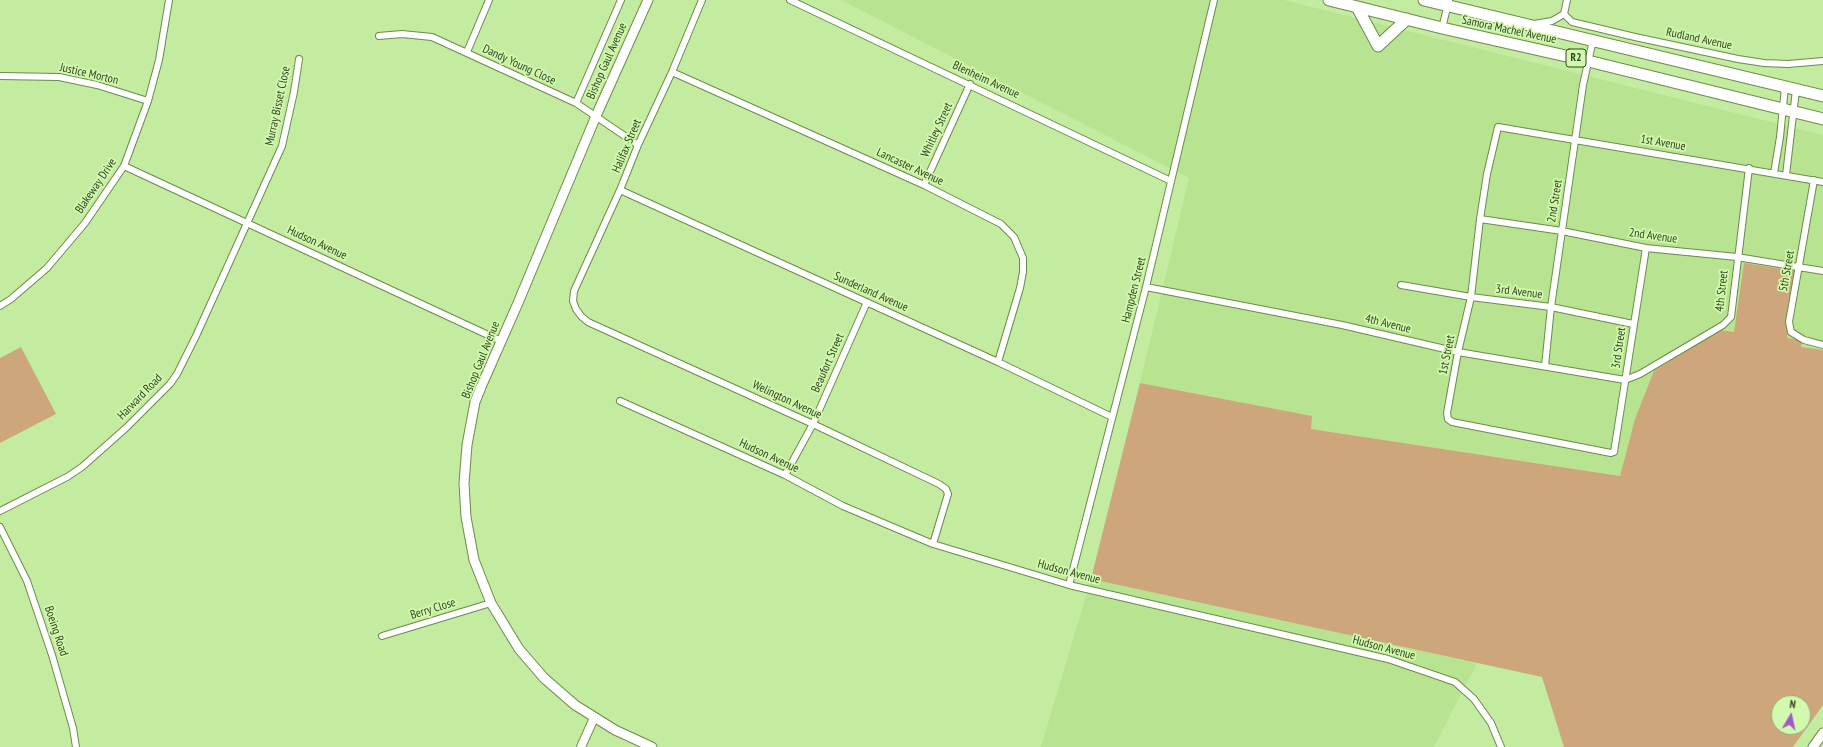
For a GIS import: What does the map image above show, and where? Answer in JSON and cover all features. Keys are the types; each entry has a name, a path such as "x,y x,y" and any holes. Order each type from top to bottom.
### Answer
{"highway":[{"name":"Samora Machel Avenue","path":"1329,0 1442,28 1588,61 1823,119"},
{"name":"Samora Machel Avenue","path":"1424,0 1448,3 1527,24 1823,96"},
{"path":"1357,7 1378,46 1407,19"}],"main road":[{"name":"Bishop Gaul Avenue","path":"648,0 596,116 475,402 465,462 465,498 474,560 490,603 519,648 544,678 575,705 594,718 652,747"},
{"path":"1813,747 1823,733"}],"street":[{"name":"Blakeway Drive","path":"0,306 11,300 47,268 85,223 124,166 148,101 159,60 169,0"},
{"path":"467,52 489,0"},
{"name":"Bishop Gaul Avenue","path":"576,103 621,0"},
{"name":"Halifax Street","path":"573,301 574,291 620,190 638,145 672,72 702,0"},
{"name":"Blenheim Avenue","path":"790,0 970,84 1171,181"},
{"name":"Hampden Street","path":"1069,585 1146,287 1214,0"},
{"path":"1527,24 1552,21 1564,14 1567,0"},
{"path":"1442,28 1448,3"},
{"name":"Rudland Avenue","path":"1564,14 1572,22 1738,59 1788,64 1823,61"},
{"name":"Dandy Young Close","path":"379,36 402,34 426,36 467,52 576,103 638,145"},
{"name":"2nd Street","path":"1545,366 1562,231 1583,85 1593,40"},
{"name":"Murray Bisset Close","path":"248,223 282,146 294,92 299,59"},
{"name":"Lancaster Avenue","path":"672,72 924,185 1001,224 1014,237 1022,258 1023,272 1020,288 998,362"},
{"name":"Justice Morton","path":"0,76 59,77 97,85 148,101"},
{"name":"Whitley Street","path":"924,185 970,84"},
{"path":"1774,173 1785,87"},
{"path":"1786,175 1796,90"},
{"name":"1st Avenue","path":"1498,127 1749,168 1823,182"},
{"name":"1st Street","path":"1498,127 1487,174 1471,297 1458,352 1447,413 1448,419 1452,422 1610,453 1614,452"},
{"name":"Hudson Avenue","path":"124,166 500,341"},
{"name":"4th Street","path":"1626,380 1640,374 1728,321 1731,317 1737,257 1749,168"},
{"name":"5th Street","path":"1814,180 1789,322 1791,332 1804,340 1823,345"},
{"name":"Sunderland Avenue","path":"620,190 998,362 1112,416"},
{"name":"2nd Avenue","path":"1480,220 1562,231 1646,248 1737,257 1823,271"},
{"name":"Harward Road","path":"0,511 82,467 170,384 196,336 248,223"},
{"name":"3rd Street","path":"1614,452 1646,248"},
{"name":"3rd Avenue","path":"1401,285 1471,297 1552,307 1633,324"},
{"name":"4th Avenue","path":"1146,287 1342,325 1458,352 1626,380"},
{"name":"Welington Avenue","path":"573,301 581,316 588,322 813,424 946,488 948,494 947,501 933,544"},
{"name":"Beaufort Street","path":"785,475 813,424 867,302"},
{"name":"Hudson Avenue","path":"620,401 785,475 843,506 933,544 1069,585 1388,659 1455,682 1474,699 1491,723 1501,747"},
{"name":"Boeing Road","path":"0,527 30,588 58,673 74,728 76,747"},
{"name":"Berry Close","path":"382,636 490,603"},
{"path":"581,747 594,718"}],"shaded area":[{"path":"841,0 1284,0 1823,135 1823,350 1801,347 1802,341 1734,332 1635,419 1620,476 1311,429 1311,416 1140,383 1189,178"},
{"path":"1744,263 1795,271 1787,338 1802,340 1801,347 1823,350 1823,705 1811,722 1811,695 1771,695 1771,735 1802,735 1793,747 1564,747 1542,677 1091,579 1140,383 1312,416 1311,429 1620,476 1635,419 1654,371 1719,330 1734,332"},
{"path":"21,347 56,414 0,443 0,358"},
{"path":"1091,579 1477,663 1434,747 1041,747"}]}
